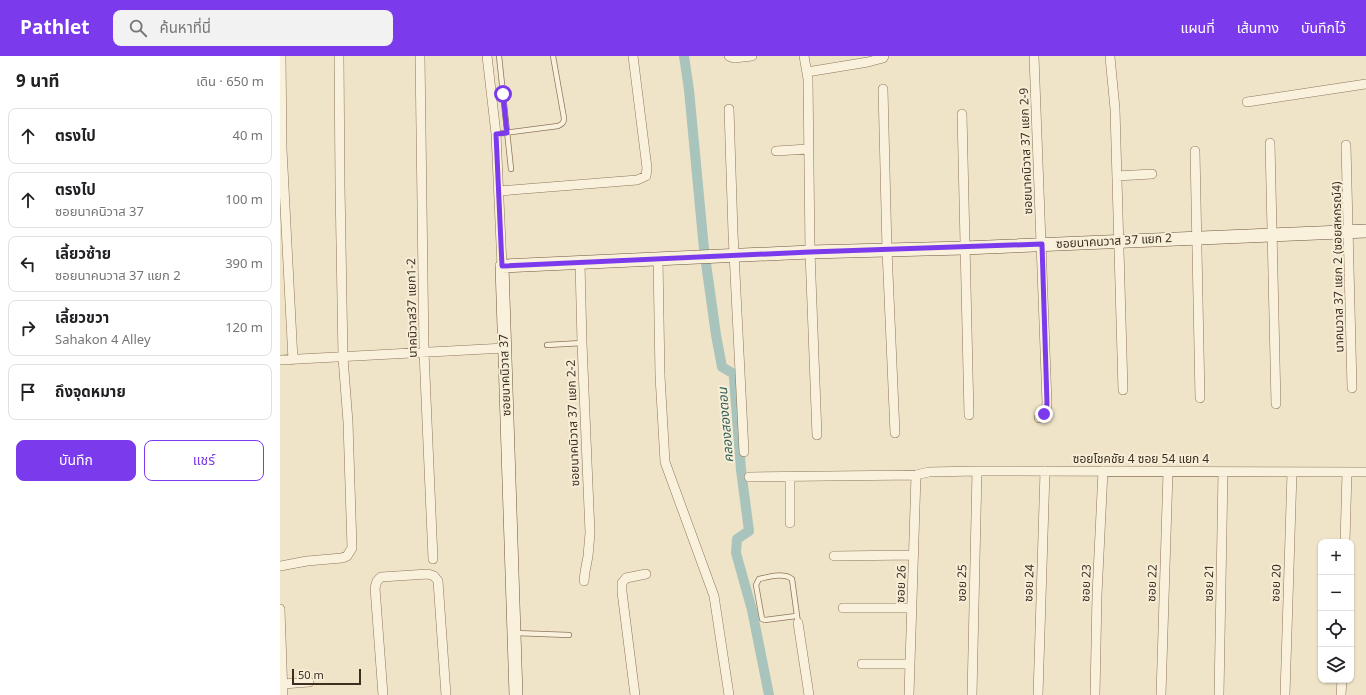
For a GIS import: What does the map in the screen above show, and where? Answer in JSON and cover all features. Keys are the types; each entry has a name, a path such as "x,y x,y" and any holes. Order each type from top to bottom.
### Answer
{"street":[{"path":"281,56 282,149 293,360"},
{"path":"280,566 307,561 342,558 347,556 352,548 348,430 343,358 339,56"},
{"name":"นาคนิวาส37 แยก1-2","path":"420,56 424,352 433,559"},
{"name":"ซอยนาคนิวาส 37","path":"488,56 496,134 499,190 516,695"},
{"path":"499,190 637,180 646,176 647,168 633,56"},
{"path":"728,56 734,58 752,56"},
{"path":"804,56 808,76 810,252 817,435"},
{"path":"808,76 879,60 884,56"},
{"name":"ซอยนาคนิวาส 37 แยก 2-9","path":"1034,56 1047,403 1046,410 1039,418"},
{"path":"1110,57 1115,109 1123,390"},
{"path":"1247,102 1366,84"},
{"path":"883,89 887,250 895,433"},
{"path":"729,109 734,255 744,452"},
{"path":"962,114 969,415"},
{"path":"1270,143 1276,404"},
{"name":"นาคนวาส 37 แยก 2 (ซอยสหกรณ์4)","path":"1346,145 1352,388"},
{"path":"776,150 808,149"},
{"path":"1195,151 1200,398"},
{"path":"1117,176 1152,174"},
{"name":"ซอยนาคนวาส 37 แยก 2","path":"502,266 734,255 964,248 1119,240 1366,231"},
{"path":"658,259 660,376 665,462 714,596 729,695"},
{"name":"ซอยนาคนิวาส 37 แยก 2-2","path":"580,263 590,533 584,581"},
{"path":"280,360 343,358 504,348"},
{"name":"ซอยโชคชัย 4 ซอย 54 แยก 4","path":"750,477 916,475 929,472 977,471 1366,472"},
{"name":"ซอย 25","path":"972,695 977,471"},
{"name":"ซอย 24","path":"1038,695 1045,471"},
{"name":"ซอย 23","path":"1095,695 1097,595 1103,471"},
{"name":"ซอย 22","path":"1161,695 1168,472"},
{"name":"ซอย 21","path":"1219,695 1223,472"},
{"name":"ซอย 20","path":"1285,695 1292,472"},
{"path":"1345,539 1347,472"},
{"name":"ซอย 26","path":"909,695 916,475"},
{"path":"790,476 790,523"},
{"path":"834,556 914,555"},
{"path":"383,695 375,588 377,581 381,577 428,574 434,576 438,581 446,695"},
{"path":"635,695 622,583 626,578 646,574"},
{"path":"844,608 912,608"},
{"path":"280,609 284,695"},
{"path":"797,620 810,695"},
{"path":"862,664 910,664"},
{"path":"283,684 309,682"},
{"path":"1341,695 1342,683"}],"lane":[{"path":"499,56 511,169"},
{"path":"496,134 558,126 562,124 564,118 553,56"},
{"path":"547,345 582,343"},
{"path":"785,575 792,579 797,620 762,619 756,585 759,579 785,575"},
{"path":"514,633 569,635"}],"waterway":[{"name":"คลองสองตอน","path":"684,56 689,90 704,249 716,335 722,367 734,374 741,470 749,531 737,539 736,553 752,610 769,695"}],"route":[{"path":"503,94 507,133 496,134 502,266 734,255 964,248 1042,244 1047,403 1044,414"}]}
